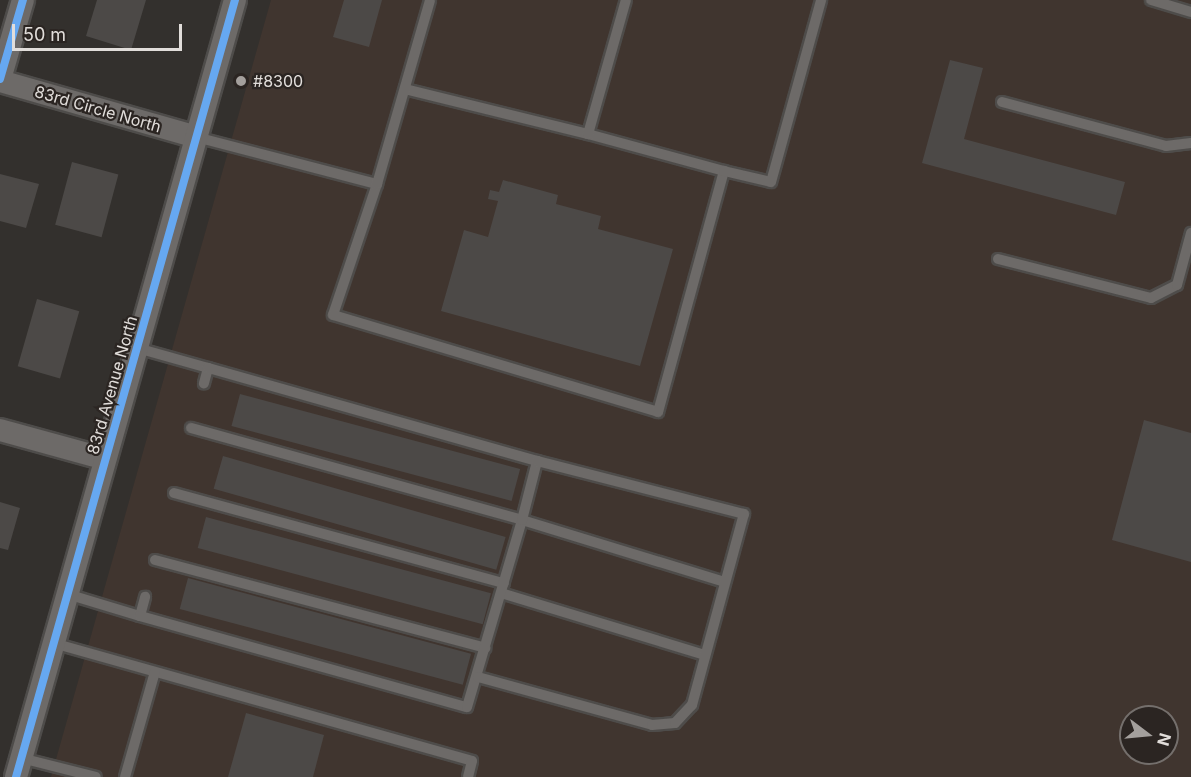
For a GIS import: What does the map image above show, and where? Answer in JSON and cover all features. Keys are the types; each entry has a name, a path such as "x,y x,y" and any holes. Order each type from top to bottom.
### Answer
{"street":[{"name":"83rd Circle North","path":"22,0 0,80 196,137"},
{"name":"83rd Avenue North","path":"19,767 235,0"},
{"path":"0,430 105,459"}],"lane":[{"path":"430,0 377,184 333,315 658,412 723,171"},
{"path":"588,134 626,0"},
{"path":"405,89 771,182 821,0"},
{"path":"1151,0 1191,12"},
{"path":"1002,102 1166,146 1191,143"},
{"path":"196,137 377,184"},
{"path":"998,259 1150,298 1177,285 1191,233"},
{"path":"137,348 537,461 744,514 692,705 675,723 652,725 478,677"},
{"path":"204,383 208,368"},
{"path":"191,428 522,520 725,582"},
{"path":"68,594 467,707 478,677 537,461"},
{"path":"174,493 503,588 705,655"},
{"path":"155,560 486,648"},
{"path":"140,616 145,597"},
{"path":"53,643 472,761 468,777"},
{"path":"125,777 155,672"},
{"path":"19,767 96,777"}],"shaded area":[{"path":"271,0 1191,0 1191,777 51,777"}],"building":[{"path":"97,0 146,0 131,50 86,36"},
{"path":"344,0 382,0 369,47 333,37"},
{"path":"950,60 983,68 964,139 1125,182 1116,215 922,163"},
{"path":"72,162 118,174 102,237 55,225"},
{"path":"0,174 39,184 26,228 0,221"},
{"path":"503,180 558,195 556,204 601,216 598,229 673,249 640,366 441,311 464,230 488,237 498,201 488,199 490,190 499,192"},
{"path":"37,299 79,311 60,378 18,366"},
{"path":"240,394 520,469 512,501 231,426"},
{"path":"1144,420 1191,433 1191,562 1112,540"},
{"path":"223,456 506,537 496,570 214,489"},
{"path":"0,502 20,508 8,550 0,548"},
{"path":"206,517 491,593 483,624 198,548"},
{"path":"188,578 471,654 463,685 180,609"},
{"path":"246,713 324,735 313,777 228,777"}],"cycle path":[{"path":"0,79 23,0"},
{"path":"16,777 235,0"}],"place":[{"name":"#8300","path":"241,81"}]}
